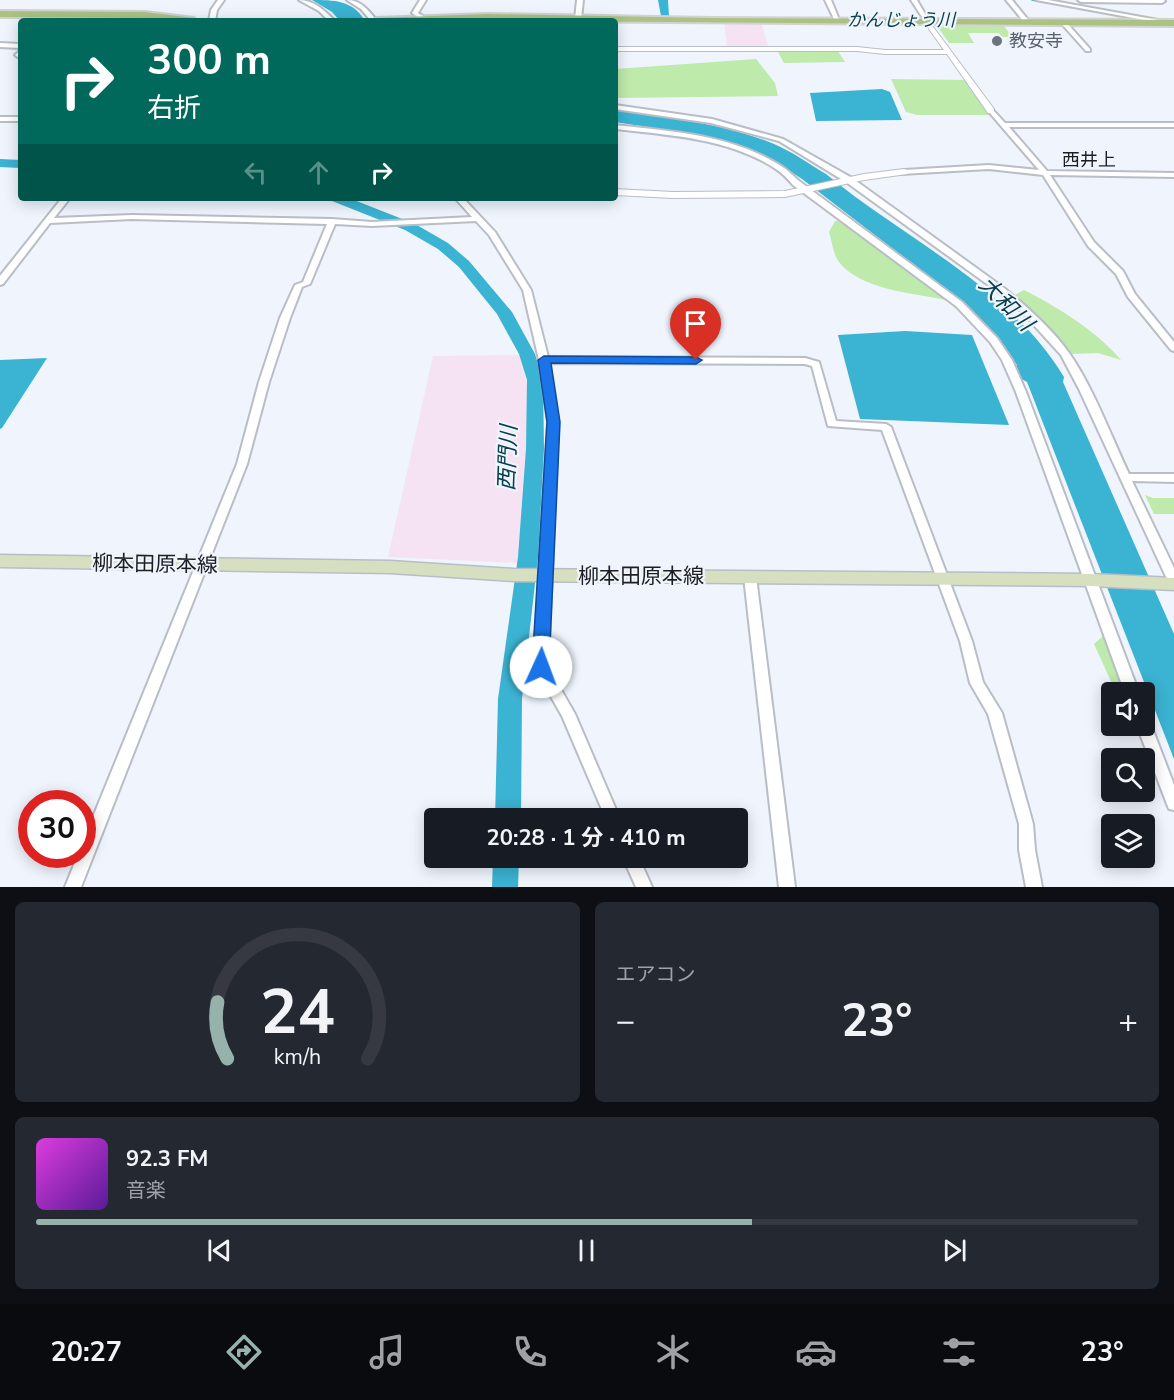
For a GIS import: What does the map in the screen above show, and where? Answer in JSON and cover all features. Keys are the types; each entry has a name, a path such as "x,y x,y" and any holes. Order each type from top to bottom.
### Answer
{"main road":[{"path":"0,14 145,15 170,18"},
{"path":"618,19 1173,23"},
{"name":"柳本田原本線","path":"0,561 390,567 514,575 1173,583"}],"street":[{"path":"213,18 214,10 221,0"},
{"path":"302,0 321,10 329,18"},
{"path":"350,0 373,18"},
{"path":"422,18 415,13 423,0"},
{"path":"580,0 581,18"},
{"path":"828,0 838,20"},
{"path":"914,0 991,111 1045,173 1091,244 1120,273 1131,295 1174,348"},
{"path":"1009,0 1026,21"},
{"path":"1039,0 1173,23"},
{"path":"1081,0 1089,7 1153,6"},
{"path":"1081,0 1162,1"},
{"path":"66,18 72,14"},
{"path":"1063,22 1088,50"},
{"path":"0,45 18,48"},
{"path":"0,50 18,49"},
{"path":"618,49 856,49 885,52 948,52"},
{"path":"618,107 712,121 760,133 800,150 847,180 1001,290 1024,309 1055,341 1084,389 1173,583"},
{"path":"0,119 18,119"},
{"path":"1004,125 1174,125"},
{"path":"618,129 699,138 749,152 780,168 959,304 994,340 1007,360 1021,392 1093,581 1128,682"},
{"path":"618,192 673,195 773,195 847,180 904,172 989,167 1045,173 1174,175"},
{"path":"0,282 64,201"},
{"path":"462,201 492,234 526,290 544,360 553,422 541,575 541,667 568,714 607,808"},
{"path":"47,221 132,217 390,223 478,219"},
{"path":"73,887 245,457 264,382 285,318 299,285 306,284 332,221"},
{"path":"544,360 805,362 816,364 831,424 886,427 900,469 944,579 966,641 977,683 995,713 1026,824 1027,850 1034,887"},
{"path":"1125,477 1174,478"},
{"path":"750,577 787,887"},
{"path":"1148,736 1174,804"},
{"path":"635,868 644,887"}],"shaded area":[{"path":"724,22 761,22 769,48 727,48"},
{"path":"520,355 527,386 527,441 518,563 388,557 433,356"}],"green space":[{"path":"935,23 1001,23 1013,37 1002,37 999,33 968,33 974,43 949,43"},
{"path":"838,51 845,62 784,63 778,52"},
{"path":"756,59 775,83 778,96 618,98 618,69"},
{"path":"891,79 966,80 990,115 917,115 906,112"},
{"path":"840,218 946,300 888,289 860,279 849,271 837,259 829,232 835,221 840,221"},
{"path":"1024,290 1076,320 1121,360 1098,353 1072,354 1048,327 1013,296"},
{"path":"1145,495 1153,498 1174,498 1174,514 1154,514"},
{"path":"1104,635 1121,682 1111,682 1094,644"}],"water":[{"path":"312,0 335,1 349,5 363,18 337,18 332,12"},
{"path":"882,89 890,92 902,120 816,121 810,93"},
{"path":"618,110 716,126 755,137 788,151 826,174 986,290 1015,316 1041,345 1064,377 1063,382 1174,634 1174,759 1155,710 1155,682 1144,682 1027,382 1016,376 1013,369 1017,365 971,309 802,179 768,157 748,148 710,137 618,122"},
{"path":"905,331 972,335 1009,425 860,419 838,335"},
{"path":"47,358 2,428 0,429 0,360"}],"waterway":[{"name":"かんじょう川","path":"663,0 665,19 687,19"},
{"path":"1032,0 1081,8"},
{"name":"かんじょう川","path":"1132,18 1146,20"},
{"name":"西門川","path":"0,163 18,164"},
{"name":"西門川","path":"345,201 410,227 443,246 464,264 504,312 527,354 535,380 535,449 528,557 510,699 508,808"},
{"name":"西門川","path":"505,887 506,868"}],"place":[{"name":"教安寺","path":"997,41"}],"district":[{"name":"西井上","path":"1089,160"}],"route":[{"path":"541,667 553,422 550,387 544,360 696,360"}],"water label":[{"name":"大和川","path":"1006,304"}]}
